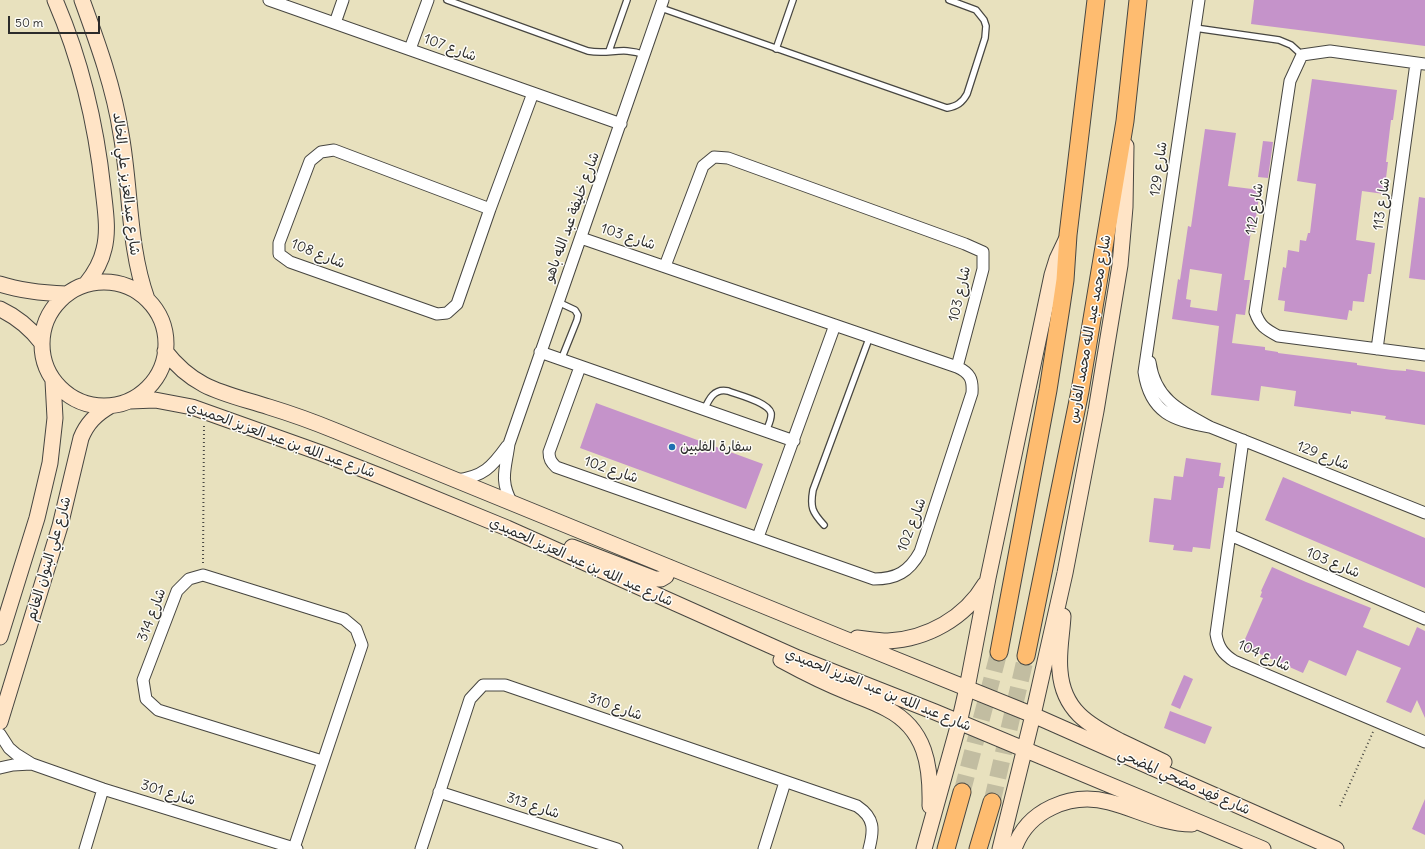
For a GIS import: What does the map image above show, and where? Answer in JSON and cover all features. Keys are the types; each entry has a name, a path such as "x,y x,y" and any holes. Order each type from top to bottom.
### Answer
{"main road":[{"path":"999,652 1062,307 1068,235 1096,0"},
{"name":"شارع محمد عبد الله محمد الفارس","path":"1026,656 1080,391 1125,121 1138,0"},
{"path":"946,849 962,792"},
{"path":"978,849 992,802"}],"street":[{"name":"شارع عبدالعزيز علي الخالد","path":"55,0 70,38 88,102 95,133 104,197 106,223 104,250 94,274 86,284"},
{"name":"شارع عبدالعزيز علي الخالد","path":"82,0 104,61 116,105 126,163 134,251 137,269 147,299"},
{"name":"شارع 107","path":"268,0 621,124"},
{"path":"335,23 343,0"},
{"path":"410,49 428,0"},
{"name":"شارع 129","path":"1199,0 1145,363 1144,372 1148,390 1161,409 1171,417 1188,423 1210,427 1425,513"},
{"name":"شارع خليفة عبد الله باهو","path":"512,503 508,496 504,479 509,444 662,4"},
{"path":"1302,55 1330,51 1421,64"},
{"name":"شارع 112","path":"1302,55 1290,81 1255,312 1259,323 1267,330 1278,336 1425,355"},
{"name":"شارع 113","path":"1377,349 1421,64"},
{"name":"شارع 108","path":"490,209 334,150 321,152 310,161 279,243 279,254 290,262 437,314 447,313 457,304 490,209 533,94"},
{"path":"1000,849 1033,715 1064,573 1094,418 1117,287 1125,207 1125,121"},
{"name":"شارع 103","path":"581,238 957,367 983,269 983,252 965,244 728,158 714,157 703,166 665,266"},
{"path":"924,849 959,723 967,688 988,578 1052,275 1057,259 1068,235"},
{"path":"102,282 118,284 133,289 147,299 157,312 164,327 166,343 165,351 160,371 153,383 142,393 130,400 110,406 94,406 78,401 64,392 53,381 45,366 41,350 42,334 46,319 55,305 66,294 86,284 102,282"},
{"path":"0,284 36,292 66,294"},
{"path":"0,309 23,323 35,333 42,342"},
{"path":"758,537 794,441 835,324"},
{"name":"شارع عبد الله بن عبد العزيز الحميدي","path":"165,351 182,370 213,390 336,430 1033,715"},
{"path":"540,352 794,441"},
{"name":"شارع 102","path":"580,367 549,452 549,458 556,467 874,579 885,579 896,576 906,570 914,562 920,552 972,393 973,384 970,376 964,370 957,367"},
{"name":"شارع علي البنوان الغانم","path":"0,637 37,518 50,463 55,418 53,381"},
{"name":"شارع عبد الله بن عبد العزيز الحميدي","path":"130,400 167,402 204,411 321,453 507,528 798,658 1024,750"},
{"name":"شارع علي البنوان الغانم","path":"0,722 52,555 70,490 81,438 84,430 95,416 110,406"},
{"name":"شارع 104","path":"1243,440 1216,634 1221,650 1234,661 1425,742"},
{"name":"شارع خليفة عبد الله باهو","path":"456,480 475,477 489,469 509,444"},
{"path":"507,528 561,543 655,579 661,579 666,576 669,567"},
{"name":"شارع 103","path":"1230,535 1425,619"},
{"path":"1064,573 1064,611 1059,650 1060,671 1064,691 1074,710 1091,726 1101,732 1193,776 1227,794 1266,819"},
{"path":"203,575 344,618 356,629 362,645 322,761 296,849"},
{"name":"شارع 314","path":"203,575 188,579 177,591 143,680 146,698 158,710 322,761"},
{"path":"835,635 887,641 908,638 928,632 952,619 963,610 977,595 988,578"},
{"path":"731,628 776,658 850,693 878,704 896,714 911,728 922,745 928,764 930,825"},
{"name":"شارع 310","path":"421,849 470,699 483,685 505,685 857,806 866,814 872,824 872,836 869,849"},
{"name":"شارع فهد مضحي المضحي","path":"1033,715 1336,849"},
{"name":"شارع 301","path":"0,734 9,748 32,764 103,789 296,849"},
{"path":"1024,750 1263,849"},
{"name":"شارع 301","path":"0,768 13,764 32,764"},
{"path":"764,849 784,782"},
{"path":"85,849 103,789"},
{"name":"شارع 313","path":"440,792 617,849"},
{"path":"1014,849 1020,834 1032,819 1047,809 1060,803 1071,801 1096,800 1109,802 1166,822 1205,825"}],"lane":[{"path":"447,0 455,1 588,51 602,52 627,50 645,55"},
{"path":"609,51 627,0"},
{"path":"776,48 793,0"},
{"path":"662,4 776,48 947,108 956,107 963,102 967,94 986,32 984,20 976,10 950,0"},
{"path":"1195,28 1279,40 1290,45 1302,55"},
{"path":"558,302 575,310 578,315 561,360"},
{"path":"824,525 813,512 811,505 813,490 870,336"},
{"path":"704,410 712,395 719,391 728,391 762,403 769,408 771,417 766,431"}],"path":[{"path":"203,575 204,411"},
{"path":"1340,806 1377,722"}],"building":[{"path":"1254,0 1425,0 1425,46 1251,24"},
{"path":"1312,79 1397,90 1393,120 1391,120 1384,194 1362,191 1356,240 1375,243 1371,274 1368,274 1364,302 1353,301 1352,311 1349,310 1347,320 1284,311 1285,301 1278,300 1283,267 1286,268 1288,250 1299,252 1300,240 1306,241 1308,233 1310,233 1316,184 1297,181"},
{"path":"1205,129 1236,133 1228,186 1260,190 1254,231 1251,231 1244,280 1250,280 1245,315 1236,314 1232,343 1265,347 1265,350 1278,353 1357,363 1357,365 1392,370 1406,371 1406,369 1425,372 1425,425 1385,419 1386,416 1351,411 1351,414 1294,406 1296,391 1261,386 1259,401 1211,395 1219,326 1172,319 1178,279 1180,280 1188,226 1191,227","holes":["1190,269 1222,274 1217,311 1190,307 1191,300 1186,299"]},
{"path":"1263,141 1273,142 1268,178 1258,177"},
{"path":"1419,197 1425,198 1425,280 1409,278"},
{"path":"596,403 763,464 746,509 580,448"},
{"path":"1186,458 1221,463 1219,476 1225,477 1223,488 1218,488 1210,549 1193,547 1192,552 1173,550 1174,545 1149,542 1154,498 1171,500 1174,476 1183,477"},
{"path":"1283,477 1425,538 1425,588 1265,520"},
{"path":"1272,567 1371,608 1363,627 1409,646 1417,627 1425,631 1425,718 1417,700 1411,713 1386,702 1401,668 1357,650 1346,676 1309,660 1303,673 1242,646 1263,598 1260,597 1261,591"},
{"path":"1184,675 1193,679 1180,709 1171,705"},
{"path":"1170,711 1212,727 1205,744 1164,728"},
{"path":"1425,799 1425,835 1412,829"}],"tunnel":[{"path":"962,792 999,652"},
{"path":"992,802 1026,656"}],"place":[{"name":"سفارة الفلبين","path":"672,447"}]}
